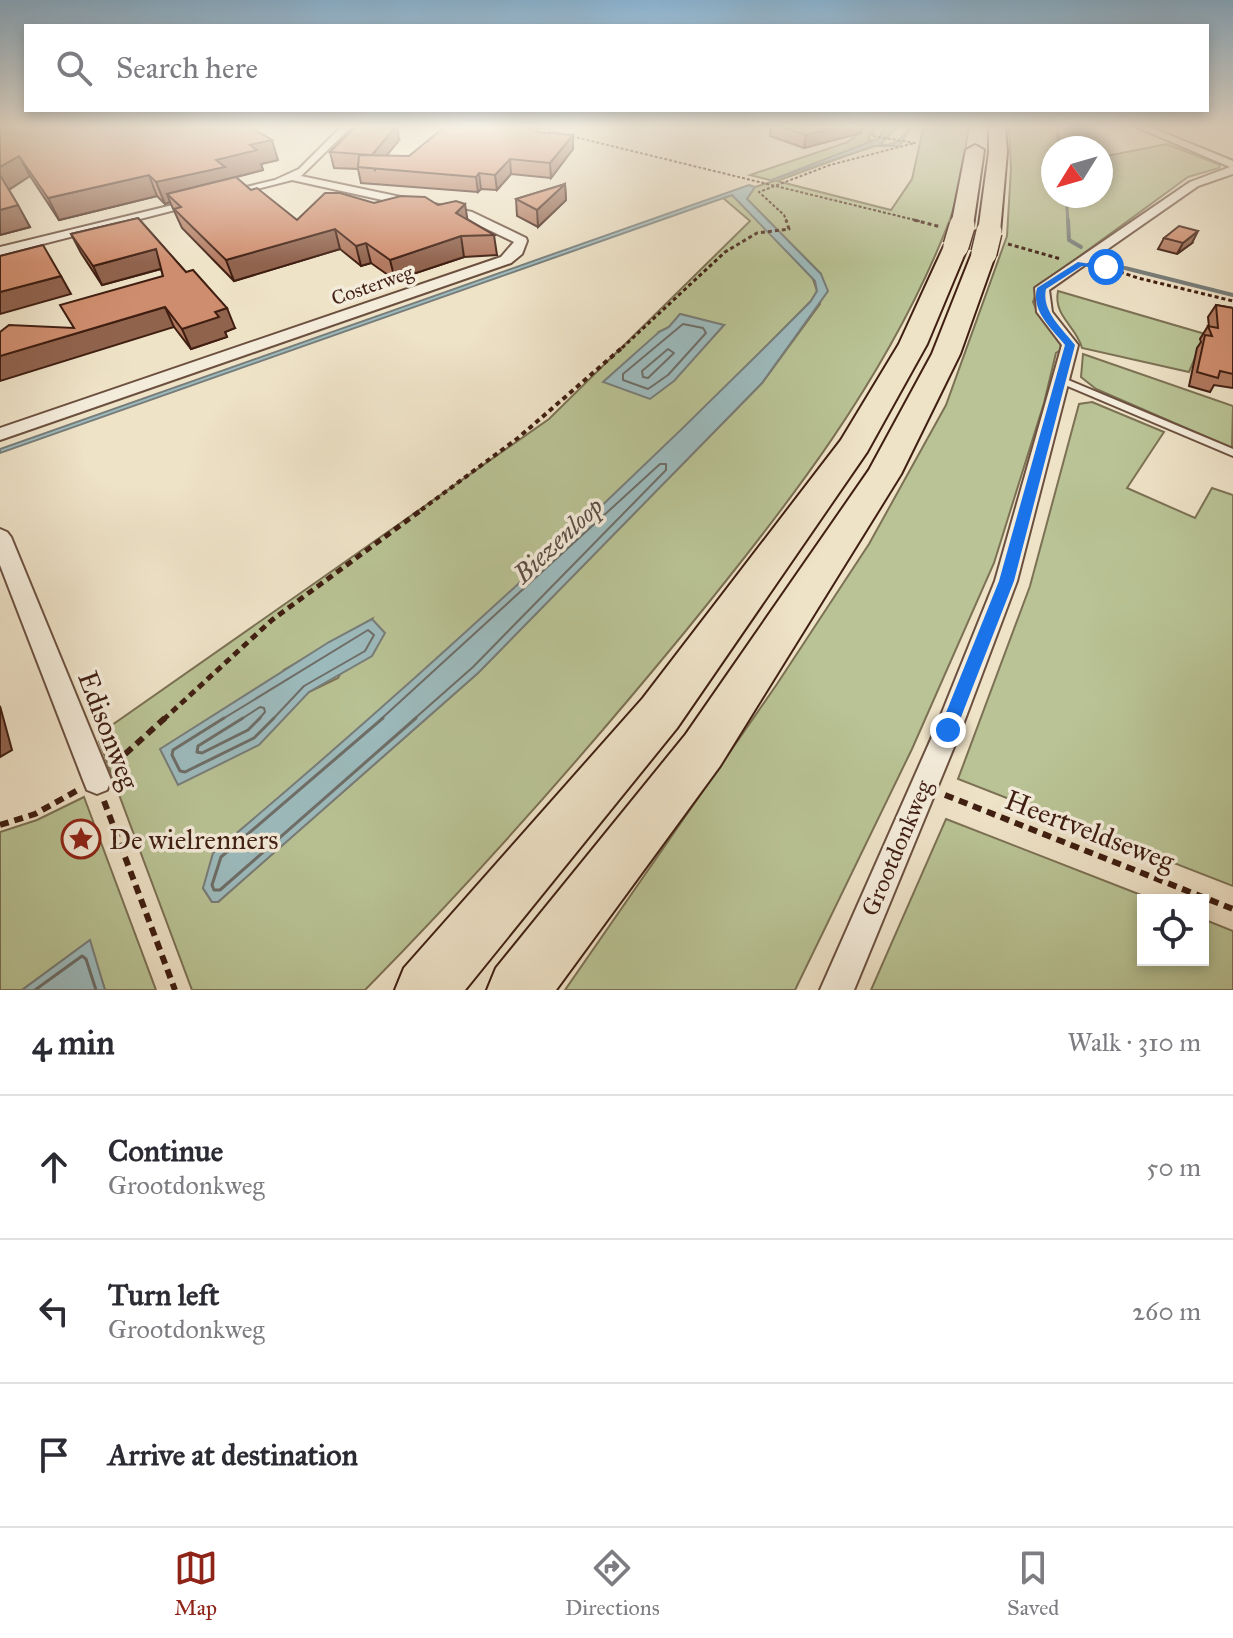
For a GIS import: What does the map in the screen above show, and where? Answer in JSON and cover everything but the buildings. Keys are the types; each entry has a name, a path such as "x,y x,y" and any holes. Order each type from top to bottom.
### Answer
{"highway":[{"path":"426,990 660,713 855,445 973,238 974,171"},
{"path":"518,990 703,750 884,474 946,354 992,171"}],"street":[{"path":"0,251 292,177 303,171"},
{"name":"Grootdonkweg","path":"837,990 948,730 1006,581 1070,345 1043,311 1039,297 1042,288 1194,184 1225,171"},
{"name":"Costerweg","path":"0,434 506,260 517,251 521,241 468,215 292,177"},
{"name":"Edisonweg","path":"0,537 97,780"}],"lane":[{"path":"1061,380 1233,453"}],"path":[{"path":"714,171 973,238 1103,266 1233,301"},
{"path":"0,825 35,814 97,780 272,620 518,438 663,312 725,252 757,233 789,229 784,215 759,192 815,171"},
{"name":"Edisonweg","path":"97,780 175,990"},
{"name":"Heertveldseweg","path":"933,789 1233,909"}],"green space":[{"path":"761,171 804,171 777,181 891,210 912,179 914,171 961,171 951,215 923,283 895,337 831,440 760,538 568,770 365,990 192,990 99,741 105,730 549,419 750,221 723,198 732,195 811,273 817,291 811,301 666,448 436,661 330,754 203,888 212,902 218,902 478,673 762,383 820,304 821,274 746,198 755,187 774,181 750,175","holes":["680,314 723,325 702,349 659,332 669,327","372,619 338,678 309,692 284,670"]},
{"path":"1011,171 1041,171 1041,208 1113,208 1113,171 1208,171 1188,177 1039,286 1033,302 1060,339 1061,350 1056,353 1044,403 994,563 912,749 795,990 565,990 777,684 869,544 946,405 1007,236"},
{"path":"1058,291 1205,334 1189,372 1082,348 1059,307"},
{"path":"1083,354 1233,406 1232,448 1096,389 1081,377"},
{"path":"1092,402 1164,432 1127,488 1195,518 1212,488 1233,495 1233,886 958,779 1030,586 1079,404"},
{"path":"84,797 156,990 105,990 89,941 22,990 0,990 0,832 37,820"},
{"path":"946,819 1139,894 1137,966 1209,966 1209,921 1233,931 1233,990 871,990"}],"water":[{"path":"749,185 755,187 747,199 821,274 828,291 762,383 478,673 218,902 212,902 203,888 213,853 367,720 593,514 811,301 817,291 815,281 732,195 0,453 0,449"},
{"path":"680,314 724,325 674,381 650,399 603,382 659,332 669,327"},
{"path":"372,619 385,633 372,656 309,692 259,745 178,785 160,749 329,642"},
{"path":"90,940 105,990 22,990"}],"waterway":[{"path":"1067,208 1068,222"},
{"path":"1068,220 1069,240 1081,247"},
{"path":"1125,268 1233,295"}],"place":[{"name":"De wielrenners","path":"81,839"}],"route":[{"path":"948,730 1006,581 1070,345 1043,311 1039,297 1042,288 1081,263 1106,267"}],"water label":[{"name":"Biezenloop","path":"558,540"}]}
